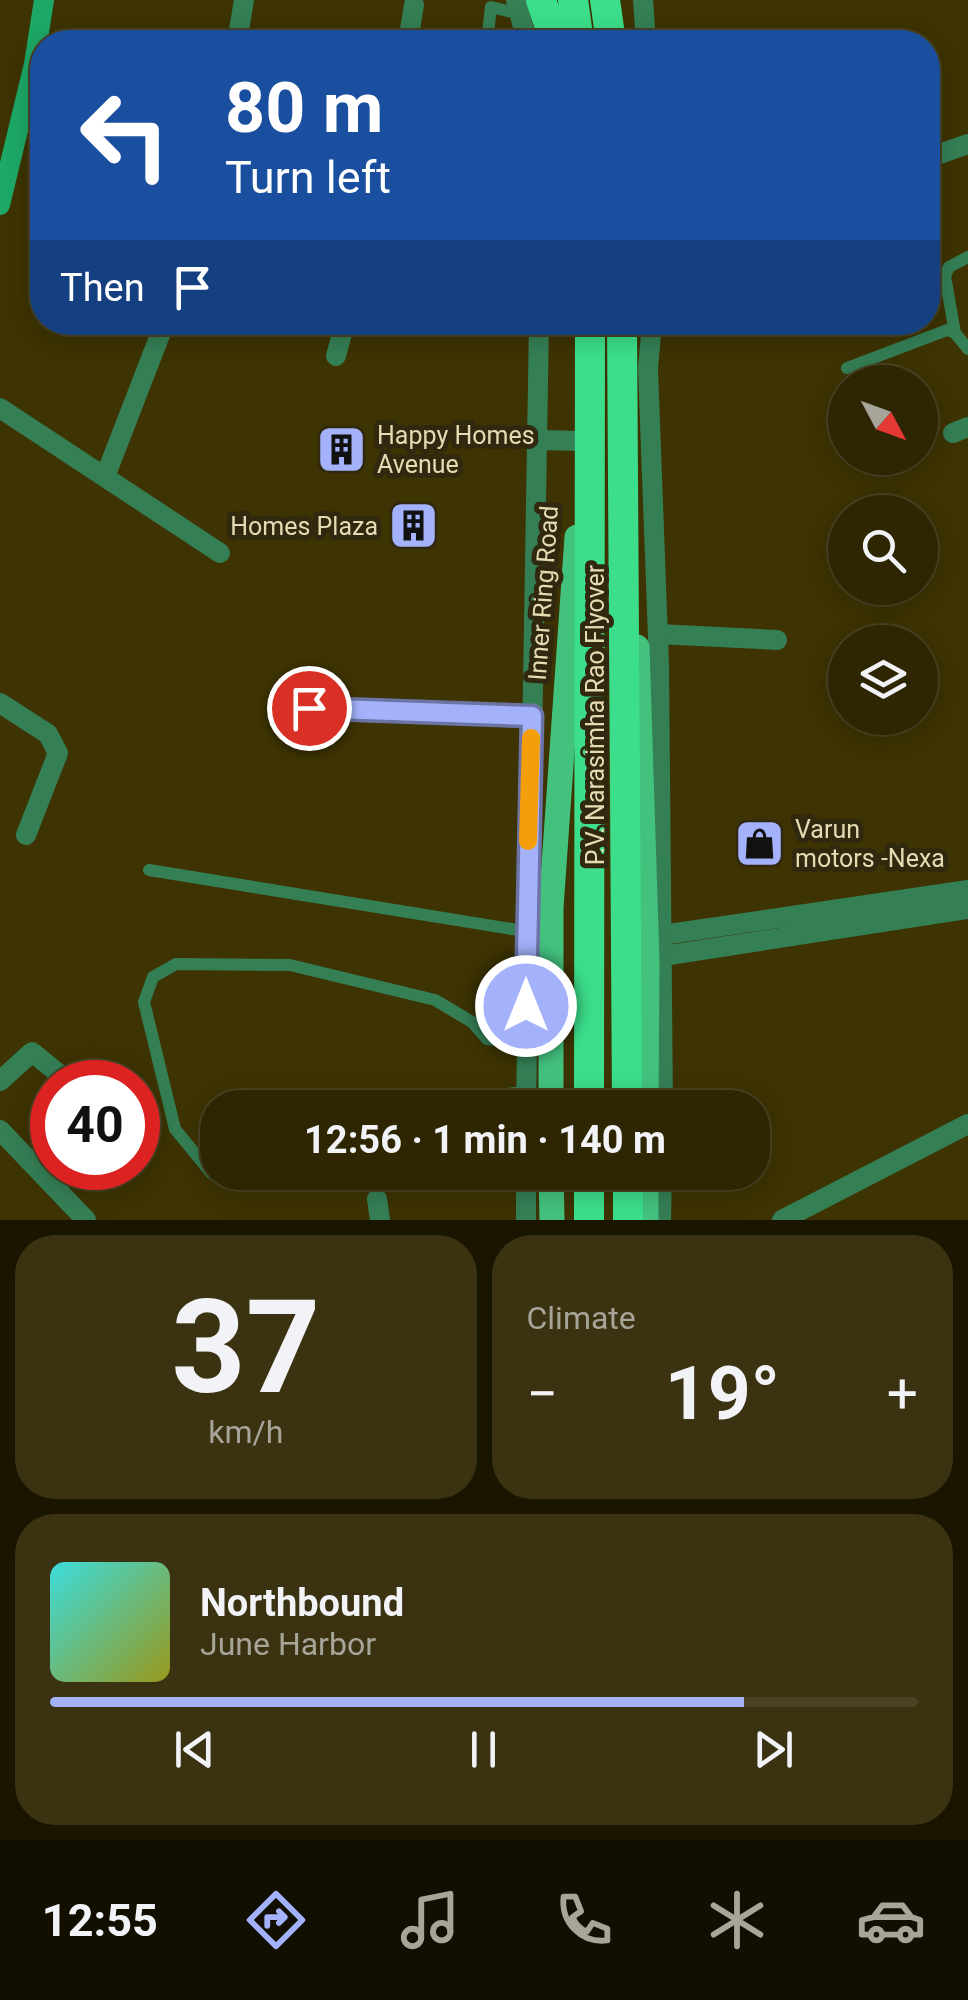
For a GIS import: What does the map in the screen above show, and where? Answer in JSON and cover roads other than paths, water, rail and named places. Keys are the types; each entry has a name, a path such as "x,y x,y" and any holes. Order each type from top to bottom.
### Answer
{"highway":[{"path":"570,0 574,30"},
{"path":"608,0 612,30"},
{"path":"622,0 623,30"},
{"path":"526,5 546,30"},
{"name":"P.V. Narasimha Rao Flyover","path":"587,335 589,1090"},
{"name":"P.V. Narasimha Rao Flyover","path":"622,335 627,1090"},
{"path":"589,1190 589,1220"},
{"path":"628,1190 628,1220"}],"main road":[{"path":"41,30 44,0"},
{"path":"0,205 30,95"},
{"name":"Inner Ring Road","path":"550,1090 539,932 584,441 587,335"},
{"path":"634,335 630,520 655,1027 648,1090"},
{"path":"551,1190 552,1220"},
{"path":"646,1190 646,1220"}],"street":[{"path":"239,30 244,0"},
{"path":"643,0 645,30"},
{"path":"410,30 414,5"},
{"path":"526,5 527,30"},
{"path":"940,154 968,144"},
{"path":"105,477 160,335"},
{"path":"336,356 342,335"},
{"path":"526,1090 526,1042 539,932 532,716 539,335"},
{"path":"651,335 648,368 658,634 662,946 655,1027 661,1090"},
{"path":"0,408 220,553"},
{"path":"540,440 584,441"},
{"path":"658,634 777,640"},
{"path":"0,703 48,734 58,753 26,835"},
{"path":"662,946 968,890"},
{"path":"662,946 968,909"},
{"path":"0,1081 32,1052 42,1060"},
{"path":"782,1220 968,1124"},
{"path":"0,1130 86,1220"},
{"path":"526,1190 526,1220"},
{"path":"661,1220 662,1190"}],"lane":[{"path":"489,30 491,7 526,5"},
{"path":"968,256 949,267 945,276 956,333 968,350"},
{"path":"940,333 956,333"},
{"path":"855,365 934,335"},
{"path":"309,708 532,716"},
{"path":"148,870 539,932"},
{"path":"200,1159 175,1129 144,1002 152,977 176,964 290,965 435,1000 472,1022 487,1039 526,1042"}],"place":[{"name":"Happy Homes Avenue","path":"342,449"},
{"name":"Homes Plaza","path":"413,526"},
{"name":"Varun motors -Nexa","path":"760,843"}]}
